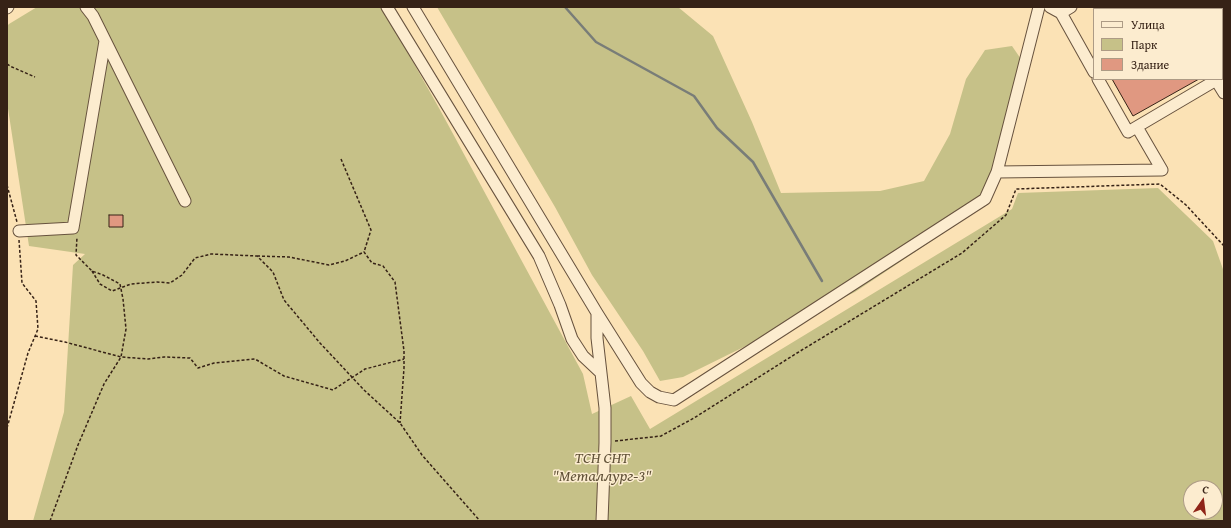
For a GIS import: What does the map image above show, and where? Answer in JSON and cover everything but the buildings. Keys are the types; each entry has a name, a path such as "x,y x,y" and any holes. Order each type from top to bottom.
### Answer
{"street":[{"path":"86,7 93,16 185,201"},
{"path":"387,7 539,256 560,305 572,339 583,356 600,372"},
{"path":"412,7 641,383 650,392 659,397 674,400 985,199 997,172 1040,7"},
{"path":"1050,7 1061,10 1071,7"},
{"path":"1061,10 1093,70"},
{"path":"19,231 73,228 105,41"},
{"path":"1099,80 1128,132 1214,80"},
{"path":"1222,80 1224,93"},
{"path":"997,172 1162,170 1137,127"},
{"path":"597,313 597,338 605,408 602,521"}],"path":[{"path":"7,64 35,77"},
{"path":"73,228 77,238 76,255 92,271 100,284 112,291 131,284 170,283 182,275 194,258 211,254 289,257 329,266 346,261 364,252 371,230 341,159"},
{"path":"605,443 661,436 694,418 797,353 962,253 1006,216 1016,189 1160,184 1186,205 1224,246"},
{"path":"7,185 19,231 22,283 36,301 38,329 28,353 7,428"},
{"path":"364,252 372,262 383,266 395,282 404,359 400,423"},
{"path":"257,256 273,272 284,300 320,343 352,378 400,423 431,465 480,521"},
{"path":"50,521 78,445 104,384 121,357 126,329 120,284 92,271"},
{"path":"35,336 66,342 121,357 148,359 190,358 198,368 214,364 254,359 284,376 333,390 365,369 404,359"}],"green space":[{"name":"ТСН СНТ \"Металлург-3\"","path":"37,7 382,7 439,108 583,374 592,414 631,396 650,429 1012,209 1018,193 1158,188 1213,241 1224,272 1224,521 33,521 64,412 73,265 85,254 29,246 7,102 7,26"},
{"path":"437,7 678,7 713,36 752,122 781,193 880,191 924,181 950,134 966,79 985,50 1012,46 1023,62 981,208 855,292 683,377 660,381 643,351 592,275 555,207"}],"waterway":[{"path":"565,7 596,42 694,96 717,128 753,162 822,281"}]}
